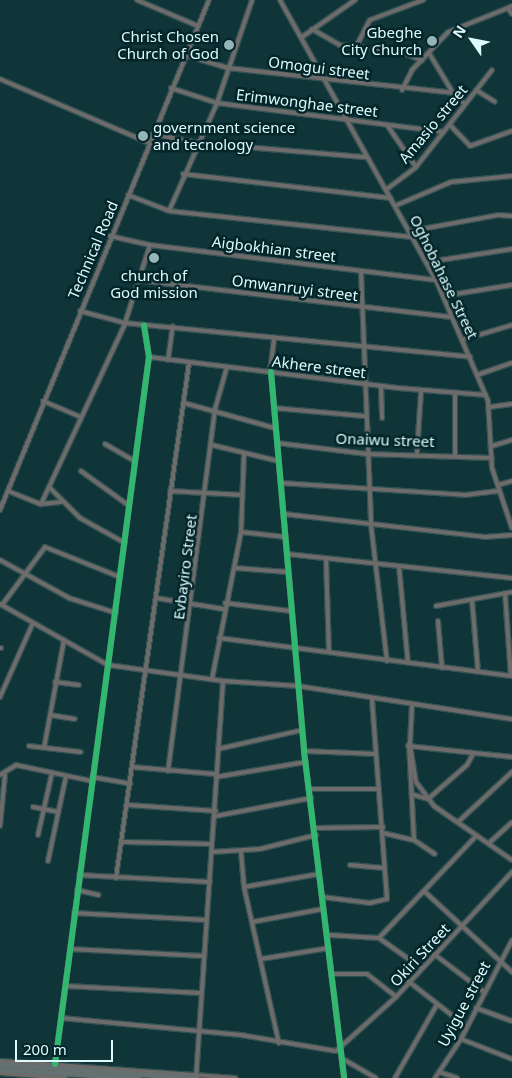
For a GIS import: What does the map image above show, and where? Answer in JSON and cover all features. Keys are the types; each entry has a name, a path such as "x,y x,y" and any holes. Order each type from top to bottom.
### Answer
{"highway":[{"path":"0,1063 197,1077"},
{"path":"0,1069 139,1078"}],"street":[{"path":"137,0 198,26"},
{"name":"Technical Road","path":"0,510 110,236 209,0"},
{"path":"170,211 183,174 217,104 252,0"},
{"name":"Oghobahase Street","path":"280,0 326,80 345,119 428,262 470,357 490,407 492,458 498,485 512,528"},
{"path":"302,37 355,0"},
{"path":"356,47 370,20 423,0"},
{"path":"402,90 422,60 455,28 510,7 512,14"},
{"path":"312,29 340,45 398,51 422,60"},
{"path":"430,51 452,93 464,104"},
{"name":"Omogui street","path":"185,55 228,68 402,90 452,93"},
{"name":"Amasio street","path":"387,189 416,167 492,70"},
{"path":"0,79 149,143"},
{"name":"Erimwonghae street","path":"172,88 217,104 442,132"},
{"path":"476,90 495,102"},
{"path":"450,124 470,146 512,131"},
{"path":"387,125 416,167"},
{"path":"153,134 198,143 367,157"},
{"path":"183,174 392,198"},
{"path":"396,205 451,182 512,176"},
{"path":"128,195 170,211 414,237"},
{"path":"411,231 498,215 512,216"},
{"name":"Aigbokhian street","path":"110,236 150,245 436,280"},
{"path":"40,504 79,416 125,323 136,280 150,245"},
{"path":"428,262 512,249"},
{"path":"360,272 362,384 368,487 387,661"},
{"name":"Omwanruyi street","path":"136,280 361,308 452,317"},
{"path":"443,296 512,285"},
{"path":"80,311 125,323 173,326 470,357"},
{"path":"55,1064 149,357 144,325"},
{"path":"462,340 512,325"},
{"path":"168,360 173,326"},
{"path":"274,337 271,372 288,554 287,572 304,751 317,828 319,874 323,909 329,935 328,948 344,1078"},
{"name":"Akhere street","path":"149,357 362,384 486,395"},
{"path":"116,878 124,842 132,767 189,363"},
{"path":"477,375 512,363"},
{"name":"Evbayiro Street","path":"168,772 192,604 215,409 228,367"},
{"path":"381,386 382,418"},
{"path":"417,452 421,390"},
{"path":"455,393 455,454"},
{"path":"43,401 79,416"},
{"path":"184,403 215,409 276,428"},
{"path":"490,407 512,404"},
{"path":"274,408 364,416"},
{"path":"492,446 512,440"},
{"name":"Onaiwu street","path":"277,443 367,454 417,452 492,458"},
{"path":"105,444 134,461"},
{"path":"212,445 278,461"},
{"path":"212,679 223,609 235,568 241,532 244,454"},
{"path":"81,471 128,505"},
{"path":"498,485 512,481"},
{"path":"281,482 464,495 500,491"},
{"path":"48,486 61,502 125,542"},
{"path":"8,491 40,504 61,502"},
{"path":"170,491 242,495"},
{"path":"284,514 485,537 512,535"},
{"path":"241,532 286,537"},
{"path":"120,577 49,546 23,572 1,605 108,664 223,681 298,686 372,700 512,719"},
{"path":"288,554 512,578"},
{"path":"326,558 329,652"},
{"path":"0,560 69,598 116,613"},
{"path":"399,566 408,664"},
{"path":"235,568 287,572"},
{"path":"436,606 512,592"},
{"path":"219,638 512,676 505,593"},
{"path":"156,598 223,609"},
{"path":"472,600 478,672"},
{"path":"225,603 291,611"},
{"path":"438,621 442,668"},
{"path":"0,697 33,623"},
{"path":"44,748 64,640"},
{"path":"197,1077 200,993 216,814 216,775 223,681"},
{"path":"55,682 79,685"},
{"path":"322,897 384,901 383,827 372,700"},
{"path":"412,704 410,744 414,795 414,840"},
{"path":"50,715 75,719"},
{"path":"218,749 302,730"},
{"path":"410,744 473,754 512,757"},
{"path":"410,744 416,782 428,798 476,836 512,860"},
{"path":"28,746 81,752"},
{"path":"304,751 376,754"},
{"path":"428,798 467,765 473,754"},
{"path":"132,767 168,772 216,775 306,762"},
{"path":"0,826 5,775 16,765 66,776 130,784"},
{"path":"458,822 512,772"},
{"path":"38,835 52,773"},
{"path":"0,775 5,775"},
{"path":"48,861 66,776"},
{"path":"310,789 379,789"},
{"path":"414,795 428,798"},
{"path":"128,804 216,814 311,798"},
{"path":"33,807 59,812"},
{"path":"489,843 512,822"},
{"path":"317,828 383,827"},
{"path":"383,833 414,840 435,854"},
{"path":"212,852 241,852 316,835"},
{"path":"379,938 476,836"},
{"path":"124,842 212,844"},
{"path":"241,852 244,887 279,1043"},
{"path":"350,865 384,868"},
{"name":"Okiri Street","path":"340,1048 396,997 420,967 462,927 512,872"},
{"path":"244,887 319,874"},
{"path":"79,875 210,882"},
{"path":"77,890 98,895"},
{"path":"424,891 512,972"},
{"path":"252,922 323,909"},
{"path":"74,914 206,920"},
{"path":"329,935 379,938 420,967"},
{"name":"Uyigue street","path":"435,1078 461,1038 512,940"},
{"path":"261,959 328,948"},
{"path":"70,949 203,956"},
{"path":"434,954 484,992"},
{"path":"331,974 367,974 396,997"},
{"path":"408,981 436,1006 467,1027"},
{"path":"65,986 200,993"},
{"path":"395,1078 436,1006"},
{"path":"476,1008 512,1021"},
{"path":"61,1018 198,1031 331,1052 340,1048"},
{"path":"461,1038 512,1059"},
{"path":"343,1059 376,1078"},
{"path":"0,1063 55,1064 197,1077 235,1078"},
{"path":"439,1072 457,1078"},
{"path":"0,1073 64,1078"}],"cycle path":[{"path":"55,1064 149,357 144,325"},
{"path":"271,372 304,751 344,1078"}],"place":[{"name":"Gbeghe City Church","path":"432,41"},
{"name":"Christ Chosen Church of God","path":"229,45"},
{"name":"government science and tecnology","path":"143,136"},
{"name":"church of God mission","path":"154,258"}]}
